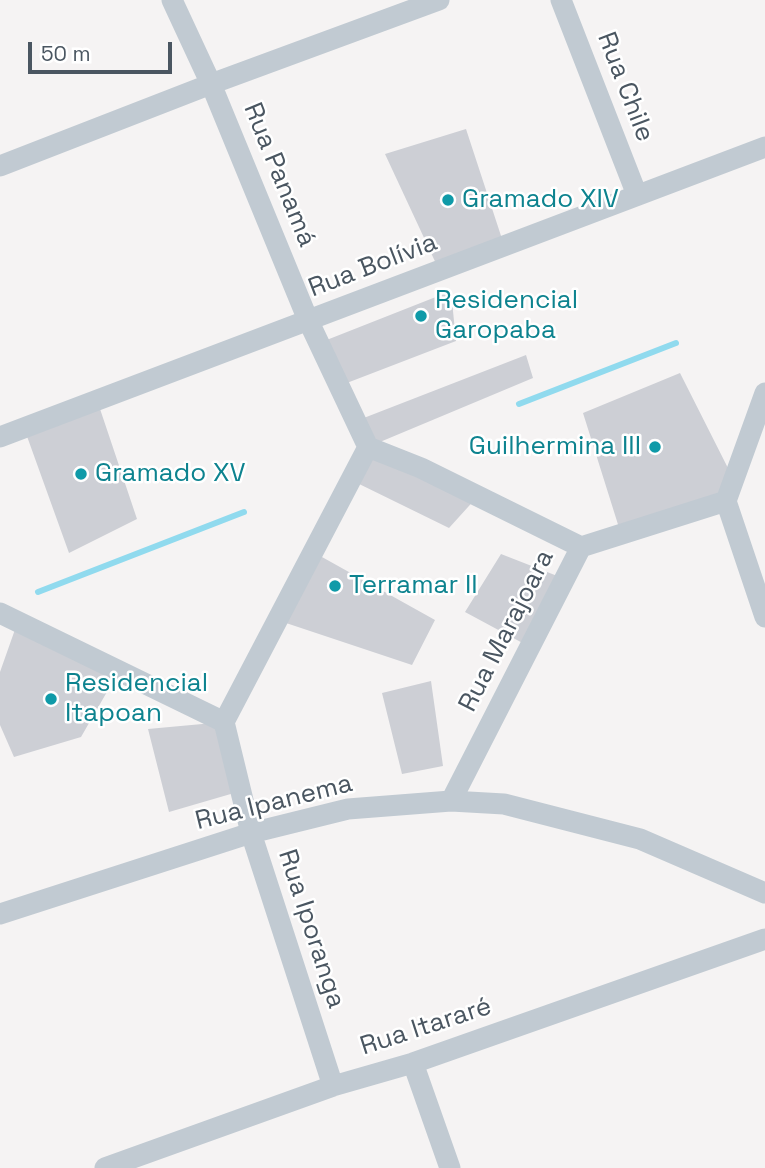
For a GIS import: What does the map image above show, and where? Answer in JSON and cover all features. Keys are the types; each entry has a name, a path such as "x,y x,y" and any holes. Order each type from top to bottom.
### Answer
{"street":[{"name":"Rua Panamá","path":"172,0 211,84 308,320 368,447"},
{"path":"0,166 439,0"},
{"name":"Rua Chile","path":"561,0 637,195"},
{"name":"Rua Bolívia","path":"0,437 765,147"},
{"path":"765,393 726,501 765,617"},
{"path":"0,613 224,722 368,447 421,468 581,547"},
{"name":"Rua Marajoara","path":"451,801 581,547 726,501"},
{"name":"Rua Iporanga","path":"224,722 251,833 333,1086"},
{"name":"Rua Ipanema","path":"0,914 251,833 348,809 451,801 504,804 640,839 765,893"},
{"name":"Rua Itararé","path":"105,1168 333,1086 413,1063 765,939"},
{"path":"413,1063 450,1168"}],"building":[{"name":"Gramado XIV","path":"466,129 504,245 439,270 385,154"},
{"name":"Residencial Garopaba","path":"451,291 456,341 339,386 319,343"},
{"path":"526,355 533,378 368,447 356,421"},
{"name":"Guilhermina III","path":"680,373 734,480 726,501 621,534 583,413"},
{"name":"Gramado XV","path":"97,400 137,519 69,553 24,428"},
{"path":"368,447 478,496 449,528 351,480"},
{"name":"Terramar II","path":"313,552 435,620 412,665 277,620"},
{"path":"501,554 565,579 530,647 465,612"},
{"name":"Residencial Itapoan","path":"18,621 119,671 81,737 14,757 0,725 0,672"},
{"path":"431,681 443,766 402,774 382,693"},
{"path":"224,722 241,791 169,812 148,729"}],"waterway":[{"path":"519,404 676,343"},
{"path":"38,592 244,512"}],"place":[{"name":"Gramado XIV","path":"448,200"},
{"name":"Residencial Garopaba","path":"421,316"},
{"name":"Guilhermina III","path":"655,447"},
{"name":"Gramado XV","path":"81,474"},
{"name":"Terramar II","path":"335,586"},
{"name":"Residencial Itapoan","path":"51,699"}]}
